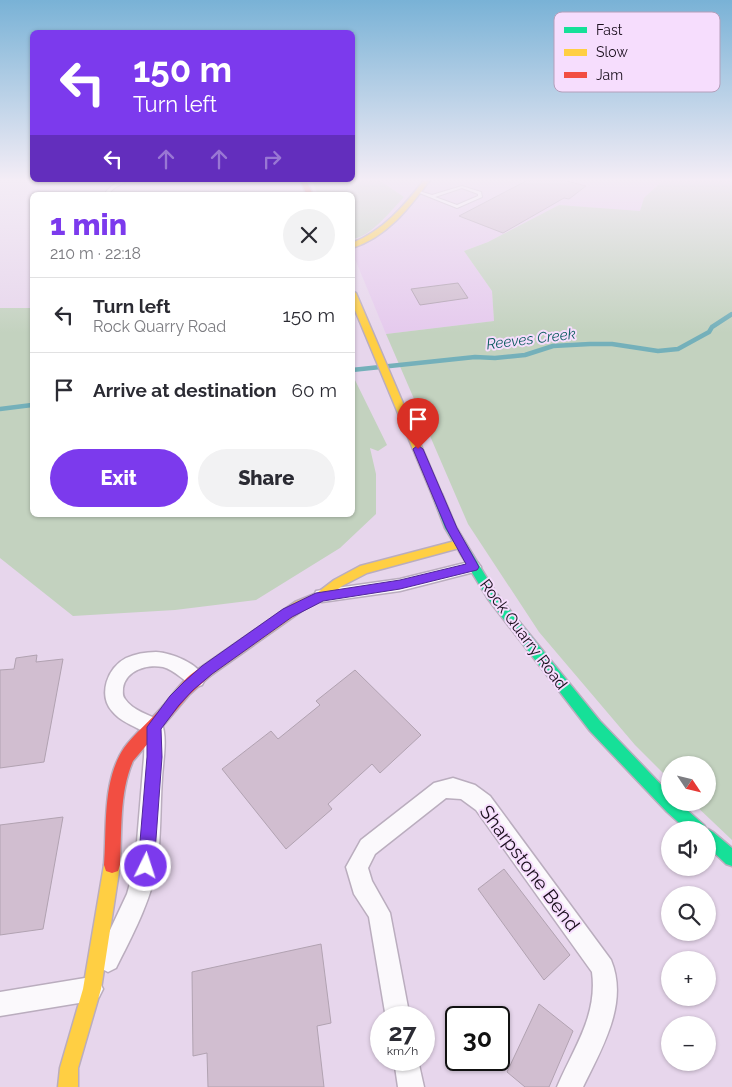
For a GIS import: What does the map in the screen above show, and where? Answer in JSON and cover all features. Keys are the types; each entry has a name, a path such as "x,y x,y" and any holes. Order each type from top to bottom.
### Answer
{"street":[{"path":"355,245 361,244 380,231"},
{"name":"Rock Quarry Road","path":"355,300 460,544 473,567 492,596 595,726 672,807 688,821"},
{"path":"68,1087 69,1068 92,989 112,872 118,786 129,753 134,746 154,727 174,700 196,679 288,613 321,596 338,583 364,569 460,544"},
{"path":"321,596 400,585 473,567"},
{"path":"154,727 126,711 115,700 113,691 116,681 122,672 135,662 156,659 173,664 196,679"},
{"path":"92,989 127,921 138,895 146,866 154,757 154,727"},
{"name":"Sharpstone Bend","path":"396,1006 379,912 362,886 357,867 368,848 441,790 449,787 460,788 472,794 484,804 603,968 607,990 606,1003 596,1032 570,1087"},
{"path":"716,844 732,858"},
{"path":"0,1004 92,989"},
{"path":"408,1071 411,1087"}],"shaded area":[{"path":"369,231 510,231 488,242 464,251 492,291 494,321 386,334 355,259 355,249 359,238"}],"green space":[{"path":"355,231 369,231 366,233 355,238"},
{"path":"510,231 732,231 732,840 716,825 716,821 712,821 701,811 716,811 716,756 661,756 661,771 635,745 539,632 468,524 386,334 494,321 492,291 464,251 488,242"},
{"path":"0,308 30,308 30,517 355,517 355,380 387,445 378,451 370,448 376,474 376,514 340,548 256,600 175,610 73,616 0,558"}],"building":[{"path":"458,283 468,298 420,305 411,289"},
{"path":"37,655 36,662 63,659 44,762 0,768 0,670 14,669 16,658"},
{"path":"355,670 421,735 380,773 372,764 328,804 332,809 286,849 222,769 271,731 278,739 320,705 316,701"},
{"path":"63,817 43,929 0,935 0,825"},
{"path":"504,869 570,955 544,980 478,889"},
{"path":"321,944 331,1023 317,1026 324,1087 208,1087 207,1053 193,1056 192,972"},
{"path":"539,1004 573,1031 549,1087 525,1087 507,1072 510,1071 510,1066"}],"waterway":[{"name":"Reeves Creek","path":"355,370 475,357 495,358 525,355 553,346 612,344 658,351 678,349 709,332 712,327 732,314"},
{"name":"Reeves Creek","path":"0,409 30,405"}],"traffic: fast":[{"path":"438,497 451,528 492,596 595,726 672,807 688,821"},
{"path":"716,844 732,858"}],"traffic: slow":[{"path":"355,245 380,231"},
{"path":"355,300 438,497"},
{"path":"205,672 299,606 321,596 338,583 364,569 459,544"},
{"path":"68,1087 69,1068 92,989 112,865"}],"traffic: jam":[{"path":"112,865 116,799 125,761 134,746 205,672"}],"route":[{"path":"146,866 154,757 154,727 174,700 188,686 207,670 298,606 321,596 400,585 473,567 451,528 418,449"}]}
